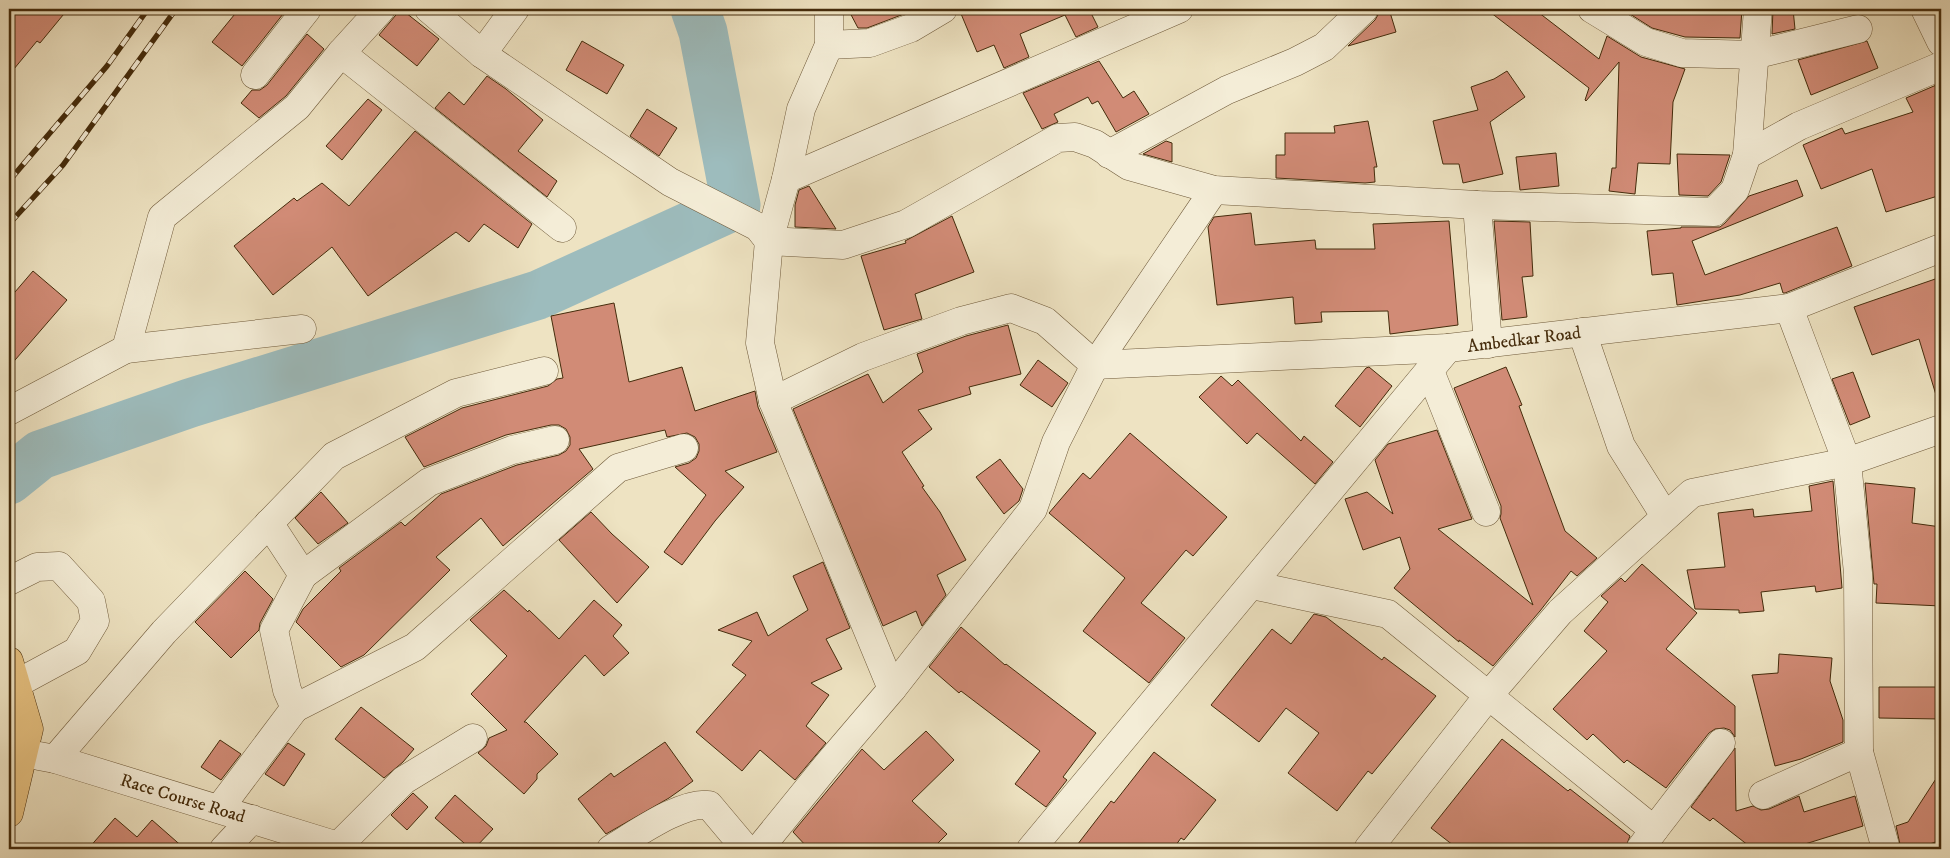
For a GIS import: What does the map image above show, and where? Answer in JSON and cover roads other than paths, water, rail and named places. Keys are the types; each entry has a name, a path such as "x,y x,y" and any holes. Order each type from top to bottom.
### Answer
{"highway":[{"path":"9,813 29,729 12,672"}],"street":[{"path":"255,75 307,9"},
{"path":"429,9 482,54 670,182 763,234 843,245 906,224 1058,138 1075,137 1095,144 1129,166 1214,190 1477,205 1714,212 1735,190 1747,155 1758,9"},
{"path":"482,54 515,9"},
{"path":"829,9 829,45 801,109 786,179 763,234 760,343 772,400 892,689"},
{"path":"829,45 870,43 911,28 943,9"},
{"path":"786,179 1179,9"},
{"path":"1109,154 1227,90 1295,62 1324,47 1364,9"},
{"path":"1592,9 1646,42 1682,53 1754,54 1858,29"},
{"path":"1925,9 1941,42"},
{"path":"126,350 162,217 297,107 341,53 368,13"},
{"path":"341,53 562,228"},
{"path":"1747,155 1799,126 1941,66"},
{"path":"759,849 892,689 1033,509 1056,442 1095,365 1214,190"},
{"path":"1477,205 1488,344"},
{"name":"Ambedkar Road","path":"1095,365 1448,348 1789,308 1941,248"},
{"path":"772,400 862,357 962,321 1011,308 1045,321 1095,365"},
{"path":"1789,308 1848,462 1858,573 1859,752 1886,849"},
{"path":"9,411 126,350 302,329"},
{"path":"1582,332 1621,446 1665,516"},
{"path":"1039,847 1448,348"},
{"path":"55,759 164,632 334,456 456,392 544,371"},
{"path":"1430,371 1486,512"},
{"path":"1368,849 1488,696 1560,612 1692,493 1848,462 1941,429"},
{"path":"295,708 287,690 274,630 303,574 428,482 512,450 555,440"},
{"path":"218,809 295,708 415,647 618,468 684,448"},
{"path":"268,523 303,574"},
{"path":"9,581 37,567 59,566 91,601 95,622 77,651 12,672"},
{"path":"1252,585 1388,614 1488,696 1647,840 1721,743"},
{"path":"339,848 404,780 473,738"},
{"path":"1763,795 1859,752"},
{"name":"Race Course Road","path":"23,754 55,759 252,819 339,848"},
{"path":"611,849 662,818 700,804 709,805 746,849"},
{"path":"224,849 252,819"}],"waterway":[{"path":"9,480 40,455 190,403 538,295 736,205 703,32 695,9"}],"railway":[{"path":"9,181 107,66 148,9"},
{"path":"9,224 63,165 176,9"}]}
